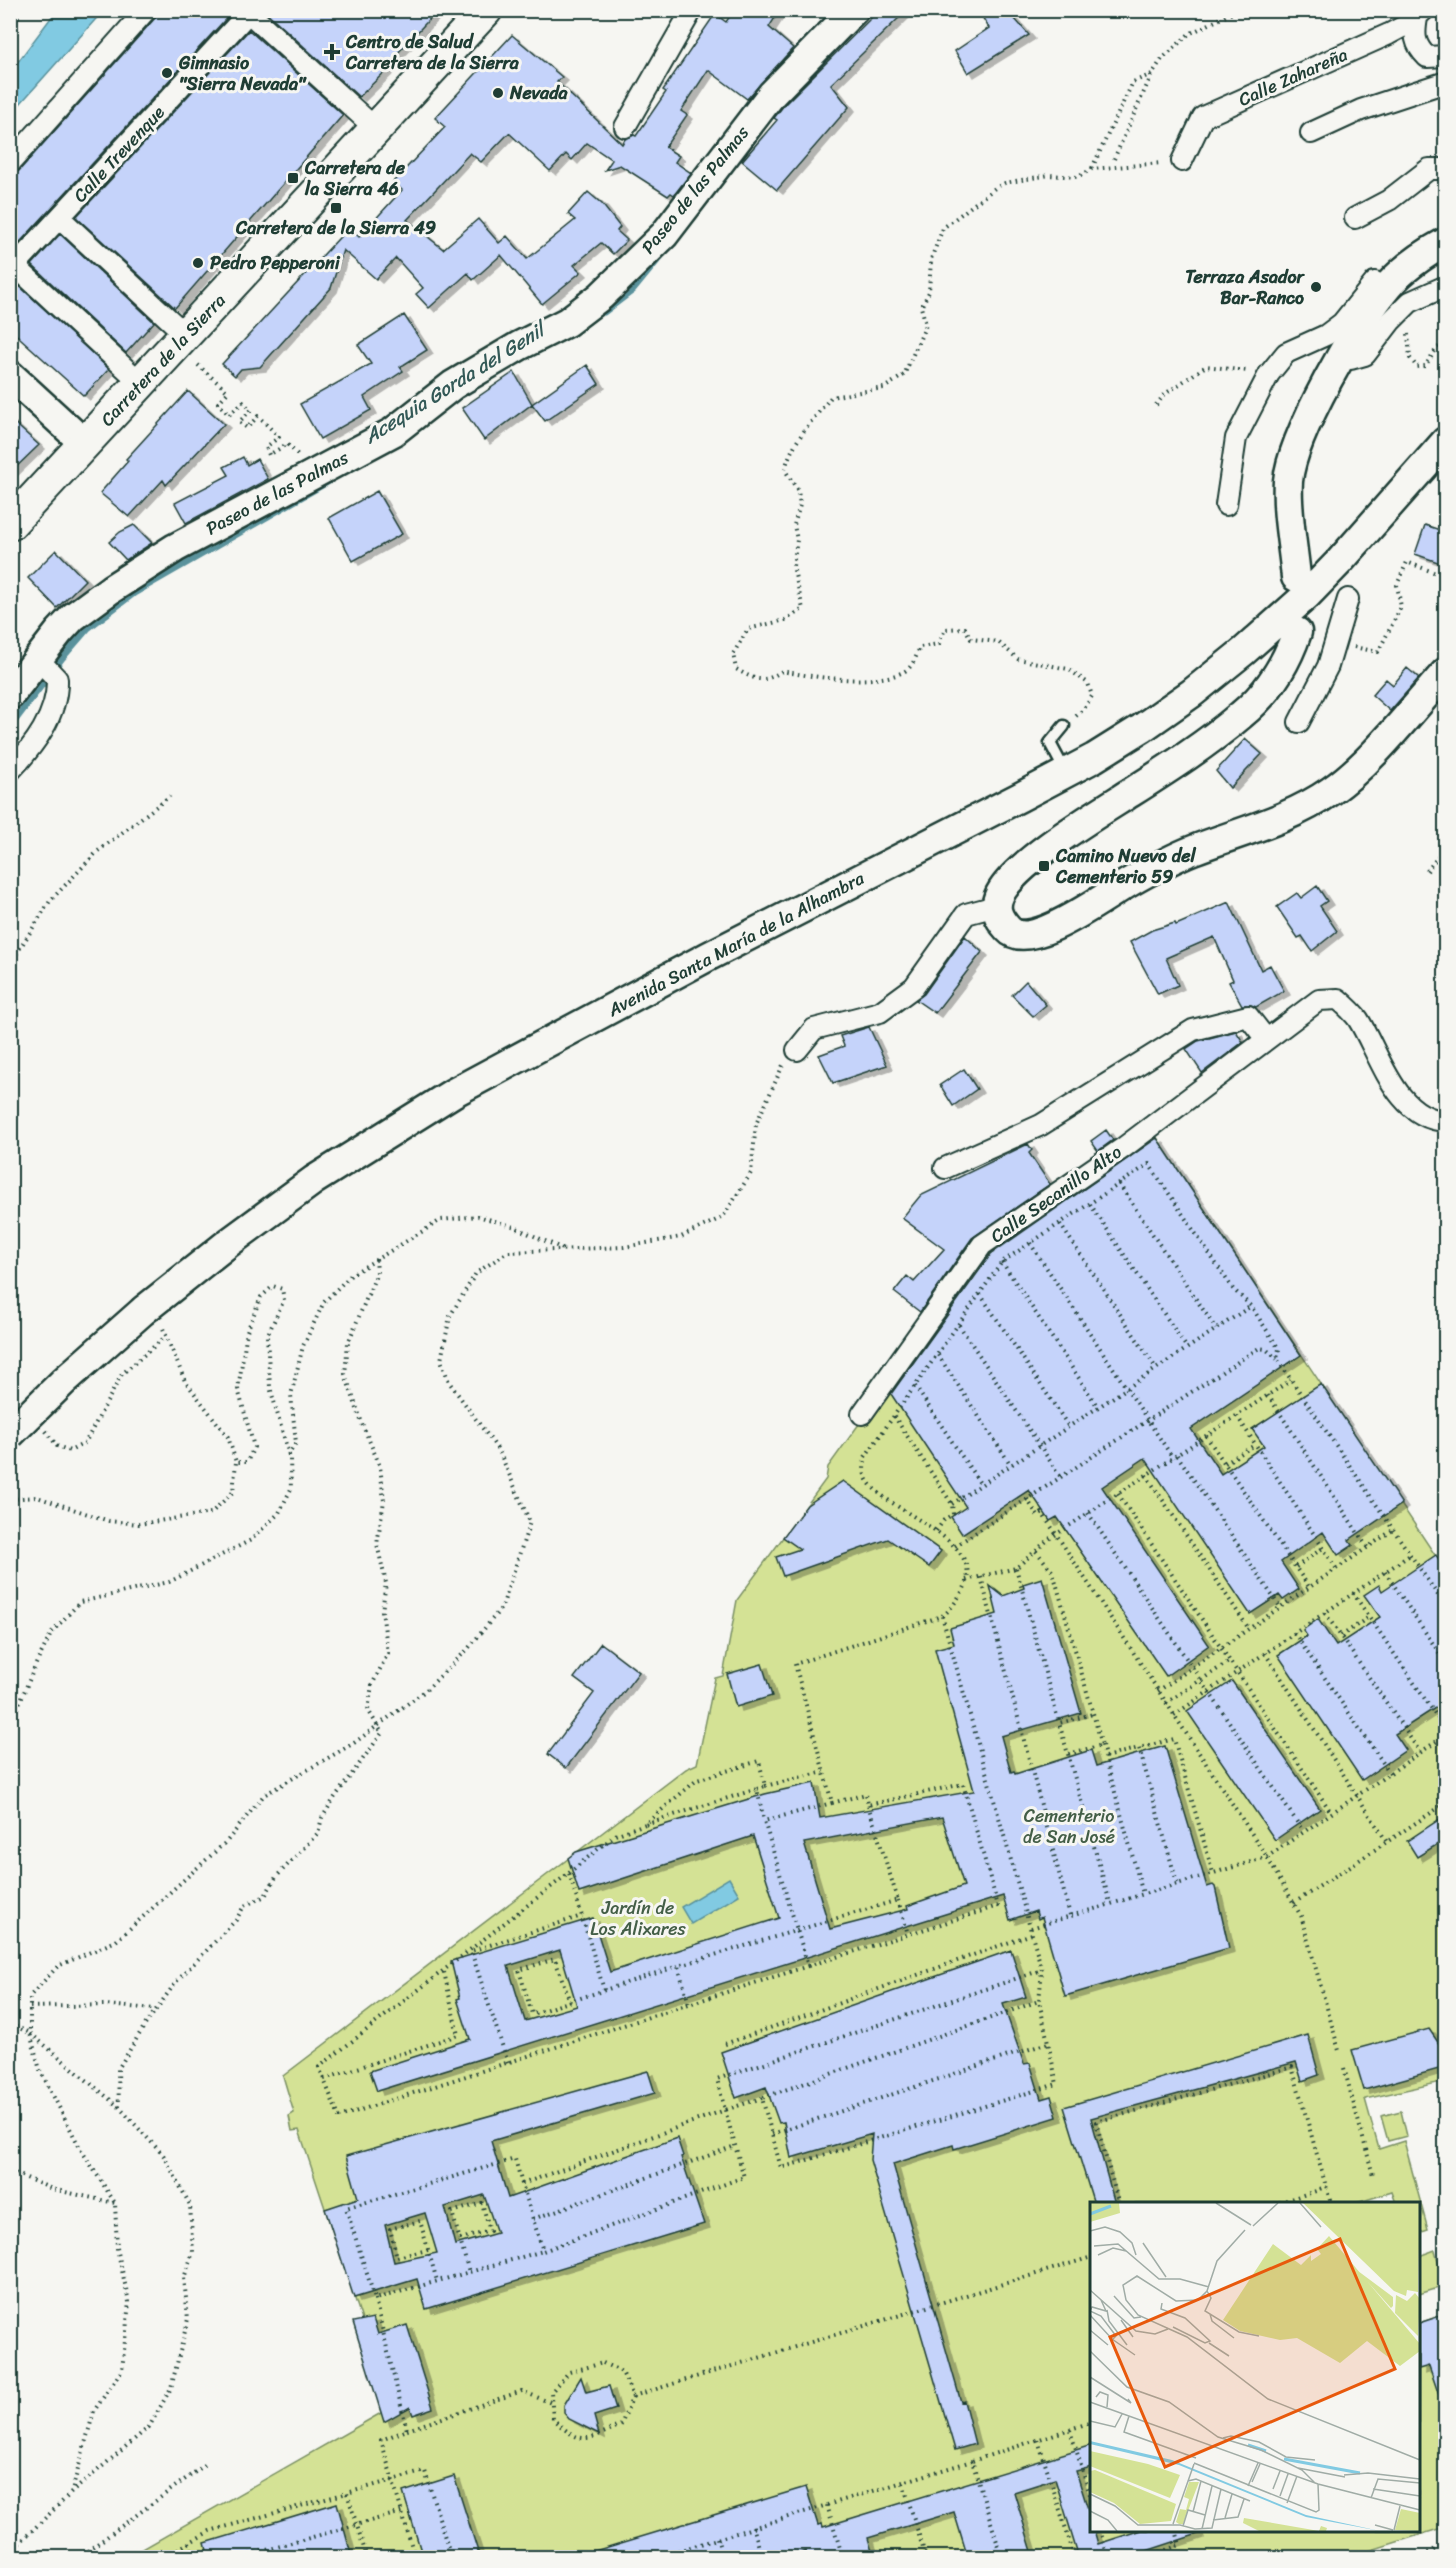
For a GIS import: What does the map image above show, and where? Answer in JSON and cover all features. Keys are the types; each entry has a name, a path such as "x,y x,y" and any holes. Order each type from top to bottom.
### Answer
{"main road":[{"name":"Carretera de la Sierra","path":"10,524 486,10"}],"street":[{"path":"10,163 146,10"},
{"path":"626,127 692,10"},
{"name":"Paseo de las Palmas","path":"10,771 31,749 43,729 57,688 48,669 58,632 73,617 111,589 175,548 393,432 453,385 567,321 601,296 664,236 772,94 854,10"},
{"path":"250,12 376,129"},
{"name":"Calle Trevenque","path":"13,269 250,12"},
{"path":"1421,14 1414,36 1418,49 1427,57 1446,56"},
{"name":"Calle Zahareña","path":"1182,161 1203,117 1389,34 1421,14"},
{"path":"1311,133 1360,110 1446,82"},
{"path":"1355,218 1389,200 1429,170 1446,169"},
{"path":"60,218 186,335"},
{"path":"1399,294 1411,264 1446,242"},
{"path":"13,269 141,384"},
{"path":"1226,505 1236,438 1269,374 1286,353 1326,335 1342,322 1378,278 1399,294"},
{"path":"1296,577 1288,480 1298,440 1343,355 1371,309 1399,294 1446,286"},
{"path":"10,375 85,444"},
{"name":"Avenida Santa María de la Alhambra","path":"10,1434 65,1380 149,1307 227,1244 314,1180 453,1093 709,956 1066,773 1151,722 1192,693 1268,631 1340,561 1446,441"},
{"path":"1299,722 1328,666 1348,599"},
{"path":"1297,632 1289,655 1278,674 1266,691 1242,715 1172,766 1074,829 1033,859 1001,892 996,906 999,920 1011,933 1023,936 1037,934 1160,864 1292,813 1333,790 1360,767 1446,672"},
{"name":"Paseo de las Palmas","path":"10,695 48,669"},
{"path":"797,1050 814,1029 880,1012 914,987 966,914 996,906"},
{"name":"Calle Secanillo Alto","path":"862,1414 982,1245 1123,1148 1319,1000 1338,999 1357,1018 1396,1088 1414,1110 1434,1120 1446,1121"},
{"path":"945,1168 1041,1125 1193,1030 1248,1016 1266,1039"}],"lane":[{"path":"1064,726 1050,743 1066,773"}],"path":[{"path":"10,26 24,10"},
{"path":"1114,159 1152,74 1162,59 1189,34 1238,10"},
{"path":"1092,169 1133,82 1152,74"},
{"path":"1064,726 1084,709 1092,696 1088,683 1068,669 1018,659 998,642 970,639 965,628 945,629 939,644 920,647 910,667 896,676 865,680 839,677 815,678 782,671 770,680 753,679 736,669 733,654 748,629 785,620 803,609 793,566 797,540 794,525 800,506 798,490 785,470 787,460 800,435 831,398 884,388 904,375 926,325 921,308 929,292 931,259 944,228 995,188 1005,183 1049,175 1078,177 1092,169 1182,161"},
{"path":"1399,294 1414,314 1407,337 1410,358 1417,367 1425,366 1437,348 1446,344"},
{"path":"198,365 228,392 218,403 230,415 243,402 251,410 239,422 247,428 258,416 279,437 266,447 269,455 287,444 293,450"},
{"path":"1156,405 1165,394 1206,366 1269,374"},
{"path":"1352,647 1378,652 1401,607 1396,585 1407,562 1446,577"},
{"path":"10,964 50,901 98,850 170,796"},
{"path":"1427,871 1446,846"},
{"path":"72,2492 94,2411 122,2370 129,2302 117,2248 115,2203 80,2148 40,2070 30,2033 30,1996 58,1966 116,1941 227,1841 264,1796 354,1743 425,1691 467,1650 502,1607 530,1522 500,1451 449,1382 441,1360 450,1316 476,1273 508,1252 624,1247 681,1237 723,1217 751,1173 756,1124 783,1064 797,1050"},
{"path":"832,1803 795,1664 942,1616 950,1611 966,1585 966,1565 956,1546 874,1490 865,1476 865,1457 1002,1262 1149,1164 1233,1289 1251,1306 1279,1349 1277,1359"},
{"path":"1119,1184 1216,1329"},
{"path":"1090,1204 1187,1348"},
{"path":"288,1455 296,1443 291,1395 303,1346 324,1302 351,1275 441,1220 478,1216 512,1226 567,1251"},
{"path":"1060,1224 1156,1368"},
{"path":"1030,1244 1148,1419 1280,1607"},
{"path":"119,2107 118,2069 156,2009 176,1982 236,1920 244,1906 265,1896 276,1877 318,1833 322,1818 335,1797 382,1733 368,1710 372,1685 388,1653 382,1611 386,1583 377,1544 384,1501 380,1466 345,1374 348,1343 376,1273 376,1258"},
{"path":"1002,1262 1098,1407"},
{"path":"10,1725 52,1632 80,1602 169,1582 250,1540 279,1513 291,1489 288,1455 270,1387 267,1336 284,1300 282,1289 273,1286 261,1297 247,1330 238,1389 254,1447 247,1462 236,1462"},
{"path":"980,1294 1069,1426"},
{"path":"952,1504 1251,1306"},
{"path":"10,1499 37,1497 110,1521 139,1524 211,1513 233,1491 236,1462 228,1437 185,1381 166,1336 149,1307"},
{"path":"959,1325 1060,1477"},
{"path":"45,1431 57,1446 70,1451 85,1443 122,1374 166,1336"},
{"path":"956,1546 1259,1348 1266,1349 1277,1359 1446,1607"},
{"path":"938,1354 1011,1465"},
{"path":"966,1580 1016,1568 1056,1534 1291,1380"},
{"path":"915,1386 981,1485"},
{"path":"1268,1395 1367,1547"},
{"path":"1237,1415 1336,1568"},
{"path":"894,1416 952,1504 952,1514 944,1520 936,1532"},
{"path":"1206,1436 1309,1587"},
{"path":"1225,1463 1255,1445"},
{"path":"909,1451 915,1447"},
{"path":"1146,1475 1249,1629"},
{"path":"1118,1494 1331,1812"},
{"path":"1026,1499 1038,1516 1042,1513 1056,1534 1267,1857 1294,1903 1301,1916 1340,2054"},
{"path":"1088,1513 1304,1831"},
{"path":"1158,1691 1393,1530"},
{"path":"1296,1567 1323,1548"},
{"path":"1036,1551 1053,1572 1143,1894"},
{"path":"1174,1715 1410,1555"},
{"path":"1016,1568 1110,1903"},
{"path":"1385,1572 1446,1663"},
{"path":"981,1577 1070,1915"},
{"path":"1353,1593 1446,1730"},
{"path":"1325,1612 1420,1752"},
{"path":"762,2098 781,2168 1057,2084 1039,2001 1042,1970 942,1616"},
{"path":"1341,1636 1369,1617"},
{"path":"1294,1633 1390,1773"},
{"path":"1266,1653 1387,1842"},
{"path":"1166,1703 1230,1661"},
{"path":"1059,1723 1093,1714"},
{"path":"1031,1928 1267,1857 1446,1735"},
{"path":"1105,1757 1174,1739 1213,1873"},
{"path":"1068,1754 1102,1744"},
{"path":"1139,1748 1177,1883"},
{"path":"645,1824 697,1780 759,1761 765,1786"},
{"path":"824,1772 765,1786 615,1835 471,1951 319,2067 339,2117 998,1906 963,1784 868,1805"},
{"path":"757,1789 764,1821 808,1966"},
{"path":"764,1821 866,1794 909,1934"},
{"path":"1294,1903 1446,1803"},
{"path":"569,1873 604,1990"},
{"path":"570,2002 555,1959 519,1970 532,2014 570,2002 678,1966 897,1900"},
{"path":"471,1951 582,1916"},
{"path":"725,2044 1032,1934"},
{"path":"471,1951 508,2063"},
{"path":"678,1966 689,2004"},
{"path":"375,2299 543,2251 744,2177 717,2079 1042,1970"},
{"path":"324,2079 458,2035 444,1972"},
{"path":"522,2184 725,2110 1039,2001"},
{"path":"30,2007 105,2005 156,2009"},
{"path":"10,2024 30,2033 119,2107 164,2156 190,2205 193,2252 184,2278 188,2319 171,2388 149,2427 72,2492 10,2552"},
{"path":"772,2134 1048,2043"},
{"path":"1118,2202 1096,2122 1292,2067 1330,2202"},
{"path":"1344,2068 1373,2175"},
{"path":"533,2218 735,2146"},
{"path":"407,2430 375,2299 346,2208 515,2159 543,2251"},
{"path":"10,2171 52,2189 115,2203"},
{"path":"1280,2202 1326,2188"},
{"path":"460,2239 490,2231 482,2203 452,2212 469,2272"},
{"path":"428,2250 397,2258 390,2229 420,2221 437,2281"},
{"path":"633,2396 1090,2258"},
{"path":"603,2363 622,2372 633,2396 621,2425 588,2439 571,2436 553,2419 551,2392 569,2372 603,2363"},
{"path":"415,2558 381,2440 522,2391 551,2403"},
{"path":"655,2558 753,2526 903,2483 1090,2423"},
{"path":"1070,2430 1090,2495"},
{"path":"1038,2440 1075,2558"},
{"path":"972,2461 1002,2558"},
{"path":"78,2558 206,2464"},
{"path":"162,2558 210,2531 425,2471 451,2558"},
{"path":"903,2483 926,2558"},
{"path":"347,2493 367,2558"},
{"path":"827,2505 843,2558"},
{"path":"238,2558 402,2512"},
{"path":"753,2526 762,2558"},
{"path":"1101,2532 1108,2558"},
{"path":"1143,2558 1180,2545 1177,2532"},
{"path":"717,2538 723,2558"},
{"path":"189,2542 194,2558"},
{"path":"1417,2558 1446,2544"}],"green space":[{"name":"Cementerio de San José","path":"1155,1135 1445,1570 1446,2081 1365,2099 1379,2149 1404,2141 1428,2230 1420,2233 1420,2202 1396,2202 1392,2192 1360,2202 1090,2202 1090,2532 1420,2532 1420,2323 1445,2314 1445,2527 1346,2558 127,2558 381,2413 362,2320 299,2130 292,2131 289,2116 294,2113 283,2076 686,1769 697,1764 715,1678 723,1676 737,1600 826,1479 828,1467 986,1248"},
{"path":"1401,2111 1407,2136 1388,2141 1381,2116"},
{"path":"1435,2250 1445,2286 1420,2294 1420,2256"}],"water":[{"path":"56,11 103,11 11,114 11,71"},
{"path":"729,1878 739,1895 691,1924 681,1907"}],"building":[{"path":"158,10 234,10 10,253 10,175 19,171 155,18"},
{"path":"264,10 438,10 395,56 398,59 359,97"},
{"path":"734,10 780,10 769,27 793,48 747,99 708,70 681,111 687,115 665,147 679,156 675,162 691,173 674,195 671,193 668,196 620,165 605,170 612,160 587,143 572,160 566,154 550,171 509,133 481,162 470,153 407,220 443,249 478,219 499,243 507,236 527,259 575,220 568,214 588,192 602,204 620,227 617,231 627,240 613,254 601,243 574,265 581,272 542,304 501,255 473,280 468,273 429,308 416,294 423,288 396,258 376,279 343,250 331,288 260,367 241,369 235,376 222,364 351,225 350,228 359,237 402,190 393,182 445,127 435,118 512,35 562,77 557,82 622,144 625,139 636,136 666,92 663,90 715,14 726,22"},
{"path":"879,10 907,10 831,84 849,107 777,190 742,161 777,120 774,118 784,105"},
{"path":"978,10 1007,10 1029,35 968,73 955,51 989,28"},
{"path":"249,30 343,115 175,308 76,217"},
{"path":"60,234 154,322 126,353 32,265"},
{"path":"15,282 109,369 84,396 10,329 10,283"},
{"path":"404,315 427,350 400,367 403,371 364,397 371,410 320,439 300,404 371,364 358,345"},
{"path":"587,365 599,384 545,421 532,404"},
{"path":"514,372 532,404 484,440 462,408"},
{"path":"188,391 224,424 166,485 163,480 129,517 100,493 128,461 126,459"},
{"path":"10,419 39,445 10,473"},
{"path":"243,457 247,465 257,459 268,479 186,523 175,503 229,475 224,467"},
{"path":"377,491 402,534 353,561 329,518"},
{"path":"134,525 152,543 126,560 109,542 120,532"},
{"path":"1425,525 1446,532 1446,565 1415,554"},
{"path":"56,550 85,580 57,608 28,578"},
{"path":"1407,668 1419,678 1390,711 1372,695 1386,679 1393,685"},
{"path":"1245,739 1262,754 1230,788 1216,771"},
{"path":"1317,886 1327,901 1320,906 1337,931 1312,951 1302,936 1298,938 1277,907 1297,893 1301,898"},
{"path":"1229,902 1261,970 1270,965 1284,991 1256,1007 1242,1005 1229,982 1233,980 1214,937 1166,958 1178,985 1158,994 1130,942 1152,930 1175,923 1176,925"},
{"path":"965,936 982,952 935,1013 916,1000 924,994"},
{"path":"1026,981 1046,1005 1033,1016 1012,995"},
{"path":"869,1027 887,1065 833,1083 819,1055 844,1046 840,1036"},
{"path":"1236,1031 1243,1042 1202,1073 1186,1049 1198,1041"},
{"path":"964,1069 977,1089 953,1106 940,1085"},
{"path":"1106,1130 1113,1140 1098,1151 1091,1141"},
{"path":"1157,1138 1301,1355 1191,1429 1221,1474 1264,1446 1252,1429 1321,1384 1402,1504 1349,1540 1353,1545 1338,1555 1323,1532 1281,1562 1299,1589 1283,1600 1279,1595 1250,1614 1145,1458 1102,1487 1209,1645 1166,1676 1057,1517 1050,1521 1029,1490 962,1534 951,1517 966,1507 891,1394 991,1254"},
{"path":"1028,1144 1032,1150 1029,1153 1050,1184 972,1238 920,1312 894,1292 907,1276 914,1282 944,1249 902,1218 920,1196"},
{"path":"843,1481 941,1551 929,1567 888,1539 783,1576 776,1557 800,1549 783,1537 807,1505"},
{"path":"1436,1555 1446,1569 1446,1701 1395,1734 1406,1750 1362,1780 1278,1655 1307,1636 1303,1630 1318,1619 1336,1646 1380,1617 1364,1595 1379,1585 1382,1591"},
{"path":"1042,1578 1081,1713 1001,1736 1011,1772 1014,1771 1015,1774 1091,1750 1096,1766 1165,1746 1207,1887 1213,1885 1215,1887 1229,1948 1065,1996 1042,1917 1038,1919 1036,1911 1010,1920 1003,1896 377,2091 370,2071 470,2039 457,1999 460,1998 451,1961 593,1918 610,1972 779,1918 753,1836 579,1893 568,1858 576,1852 765,1794 814,1783 820,1818 974,1791 935,1649 954,1644 950,1628 997,1614 990,1586 1003,1596 1024,1588 1023,1584","holes":["942,1817 964,1886 907,1906 908,1909 830,1929 804,1843","560,1950 577,2006 525,2021 508,1966"]},
{"path":"601,1643 639,1672 566,1768 548,1754 594,1693 574,1678"},
{"path":"762,1664 772,1696 736,1707 727,1674"},
{"path":"1232,1681 1320,1809 1275,1840 1187,1711"},
{"path":"1446,1815 1446,1839 1417,1857 1407,1841"},
{"path":"1011,1950 1026,1997 1003,2004 1024,2064 1030,2063 1041,2099 1051,2096 1057,2117 954,2149 953,2145 893,2164 975,2444 955,2450 870,2160 872,2134 791,2158 784,2122 779,2123 766,2087 736,2098 721,2052"},
{"path":"1429,2029 1446,2054 1446,2067 1364,2090 1352,2050"},
{"path":"1308,2035 1319,2075 1302,2081 1296,2062 1091,2118 1114,2202 1093,2202 1064,2107"},
{"path":"648,2071 655,2093 491,2141 508,2198 677,2138 683,2156 681,2157 704,2224 426,2309 417,2279 354,2298 325,2209 358,2198 346,2156","holes":["484,2195 497,2233 455,2245 445,2207","425,2213 437,2253 394,2262 385,2225"]},
{"path":"1446,2314 1446,2403 1442,2404 1429,2366 1420,2369 1420,2323"},
{"path":"373,2318 378,2334 407,2325 433,2408 413,2415 410,2407 384,2422 353,2322"},
{"path":"581,2377 586,2392 609,2386 616,2409 594,2416 599,2434 569,2419 564,2413 564,2405"},
{"path":"1090,2446 1090,2468 1076,2471 1090,2516 1090,2532 1095,2532 1098,2544 1135,2532 1198,2532 1198,2534 1125,2558 1069,2558 1069,2554 1077,2551 1055,2479 1014,2492 1034,2558 968,2558 954,2512 868,2538 874,2558 808,2558 806,2551 784,2558 589,2558 588,2553 806,2487 818,2525 822,2524 823,2527"},
{"path":"454,2476 480,2558 423,2558 403,2492"},
{"path":"337,2503 352,2558 209,2558 205,2543"}],"waterway":[{"name":"Acequia Gorda del Genil","path":"604,312 633,290 660,257"},
{"name":"Acequia Gorda del Genil","path":"10,727 62,658 88,628 134,593 329,481"}],"place":[{"name":"Centro de Salud Carretera de la Sierra","path":"332,52"},
{"name":"Gimnasio \"Sierra Nevada\"","path":"167,73"},
{"name":"Nevada","path":"498,93"},
{"name":"Carretera de la Sierra 46","path":"293,178"},
{"name":"Carretera de la Sierra 49","path":"336,208"},
{"name":"Pedro Pepperoni","path":"198,263"},
{"name":"Terraza Asador Bar-Ranco","path":"1316,287"},
{"name":"Camino Nuevo del Cementerio 59","path":"1044,866"}],"park label":[{"name":"Jardín de Los Alixares","path":"638,1918"}]}
